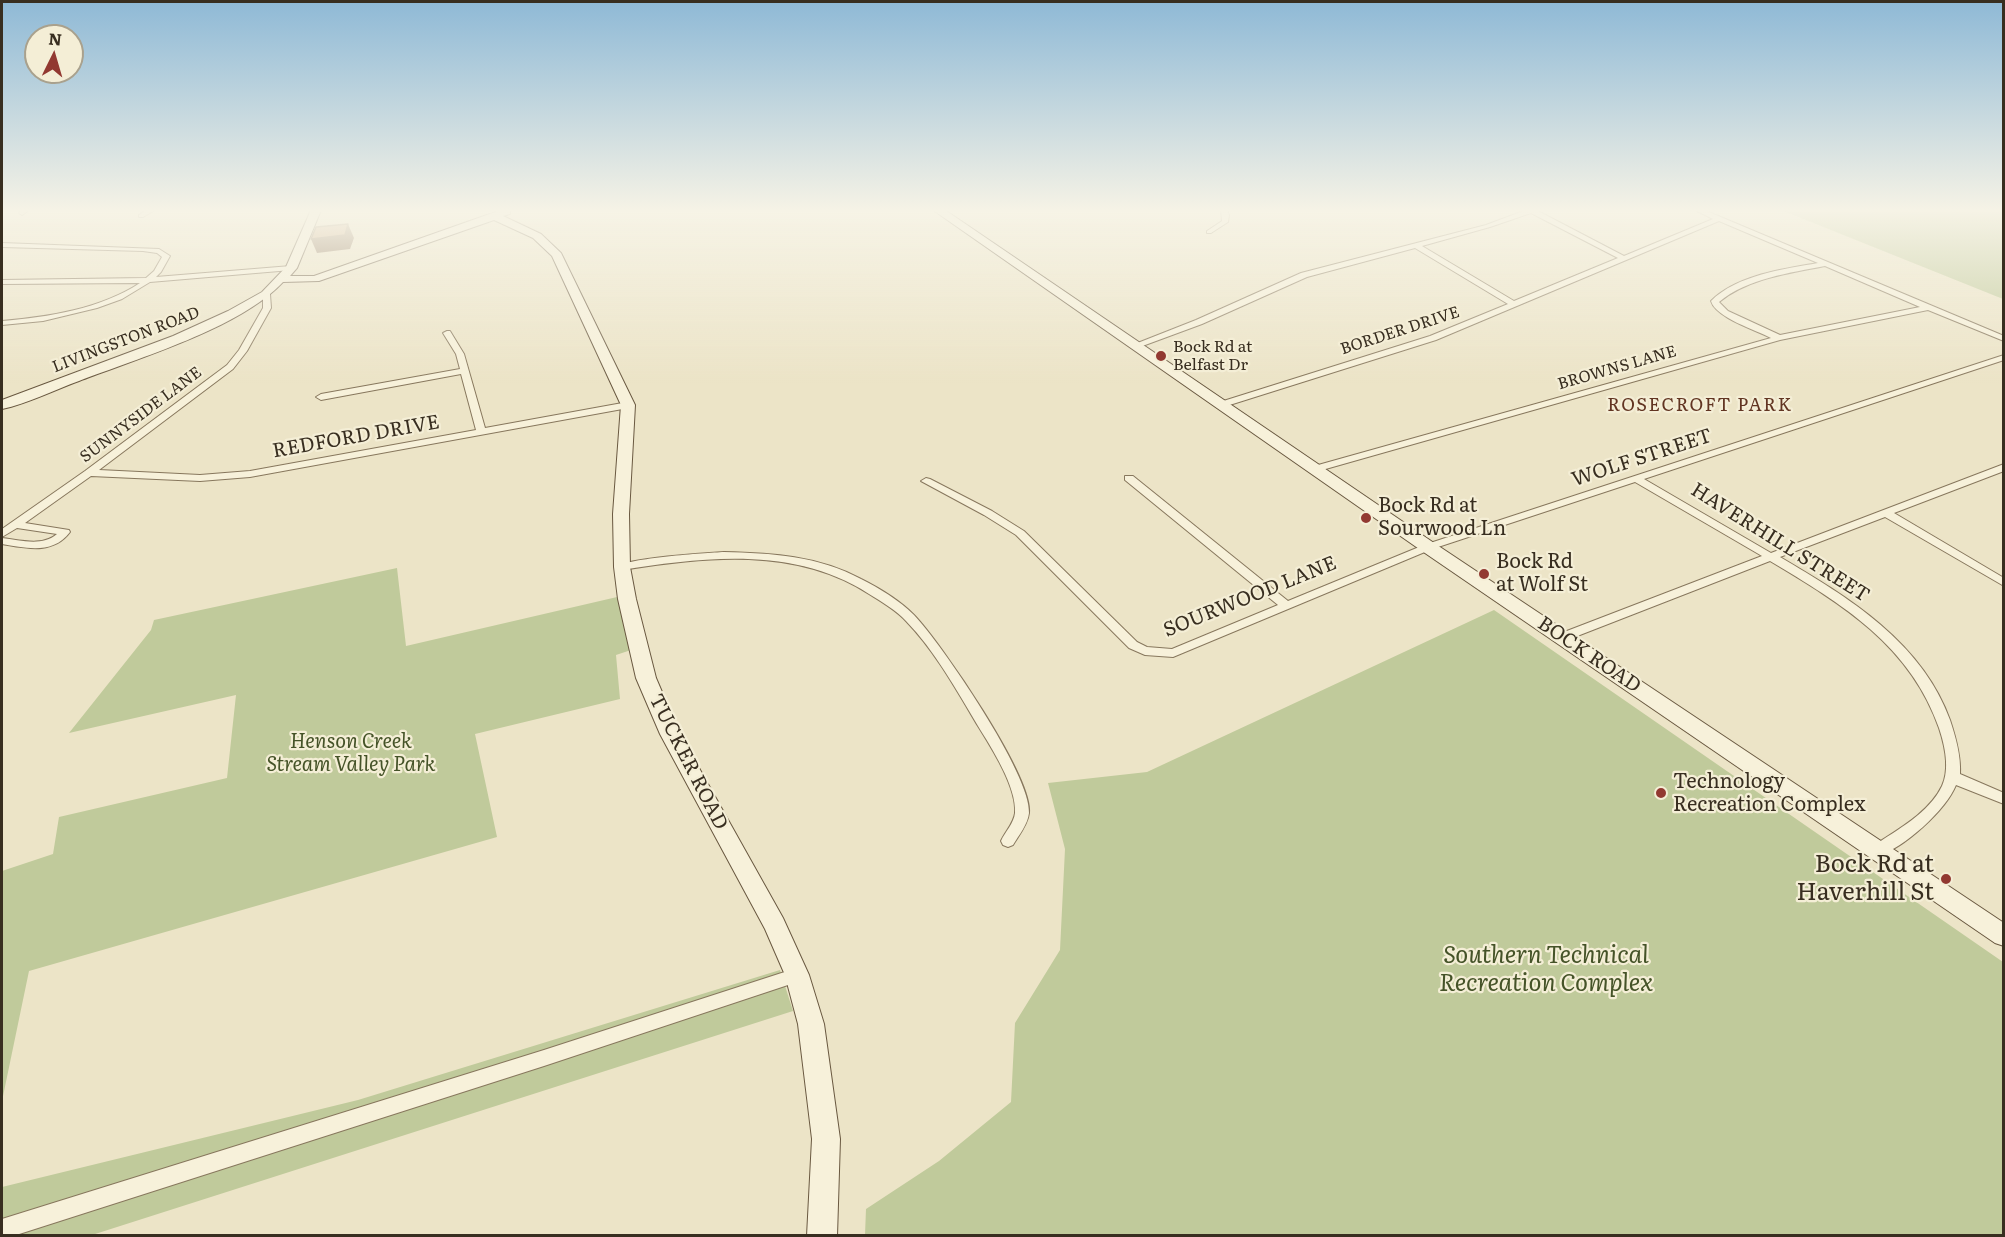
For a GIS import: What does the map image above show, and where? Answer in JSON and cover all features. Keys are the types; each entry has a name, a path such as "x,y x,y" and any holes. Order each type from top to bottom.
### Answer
{"main road":[{"path":"291,268 300,274 322,276"},
{"name":"LIVINGSTON ROAD","path":"2,405 177,339 232,314 266,294 291,268"},
{"path":"266,294 346,268"},
{"name":"TUCKER ROAD","path":"563,268 628,405 621,514 622,567 627,599 646,678 670,734 776,925 797,975 811,1024 825,1130 822,1236"},
{"name":"BOCK ROAD","path":"1021,268 1428,547 2004,936"},
{"path":"282,279 322,276"}],"street":[{"path":"2,323 45,319 98,306 117,299 147,280 159,268"},
{"path":"2,282 147,280 291,268"},
{"path":"1134,346 1199,322 1304,275 1332,268"},
{"path":"1453,268 1515,305"},
{"name":"BORDER DRIVE","path":"1220,405 1433,338 1604,268"},
{"path":"1779,338 1725,313 1716,305 1716,301 1766,276 1807,268"},
{"path":"1835,268 2004,339"},
{"name":"SUNNYSIDE LANE","path":"2,534 89,473 230,367 243,351 267,308 266,294"},
{"name":"BROWNS LANE","path":"1315,469 1779,338 1930,307"},
{"path":"447,333 459,351 482,431"},
{"name":"WOLF STREET","path":"1428,547 2004,357"},
{"path":"321,396 465,371"},
{"name":"REDFORD DRIVE","path":"89,473 192,478 239,475 628,405"},
{"path":"1563,637 2004,467"},
{"path":"1129,477 1286,605"},
{"name":"HAVERHILL STREET","path":"1637,479 1770,557 1853,609 1880,631 1919,672 1944,718 1951,746 1952,777"},
{"name":"SOURWOOD LANE","path":"926,481 988,513 1020,533 1122,636 1145,651 1177,652 1428,547"},
{"path":"1886,513 2004,583"},
{"path":"2,541 47,545 55,542 65,531 16,525"},
{"path":"622,567 677,558 718,555 771,557 820,566 869,586 910,617 950,667 996,747 1017,789 1022,813 1008,840"},
{"path":"1878,850 1926,816 1940,801 1952,777 2004,799"},
{"path":"2,1229 544,1058 797,975"}],"green space":[{"path":"1925,268 2003,268 2003,299"},
{"name":"Henson Creek Stream Valley Park","path":"397,568 406,646 630,594 640,647 616,655 620,699 475,734 497,837 29,971 2,1101 2,871 53,854 59,817 227,778 236,695 69,733 151,630 154,620"},
{"name":"Southern Technical Recreation Complex","path":"1494,610 2003,962 2003,1235 865,1235 866,1209 939,1161 1011,1102 1015,1023 1060,950 1065,849 1048,783 1147,772"},
{"path":"780,970 793,1011 92,1235 2,1235 2,1187 358,1100"}],"place":[{"name":"Bock Rd at Belfast Dr","path":"1161,356"},
{"name":"Bock Rd at Sourwood Ln","path":"1366,518"},
{"name":"Bock Rd at Wolf St","path":"1484,574"},
{"name":"Technology Recreation Complex","path":"1661,793"},
{"name":"Bock Rd at Haverhill St","path":"1946,879"}],"district":[{"name":"ROSECROFT PARK","path":"1700,406"}]}
